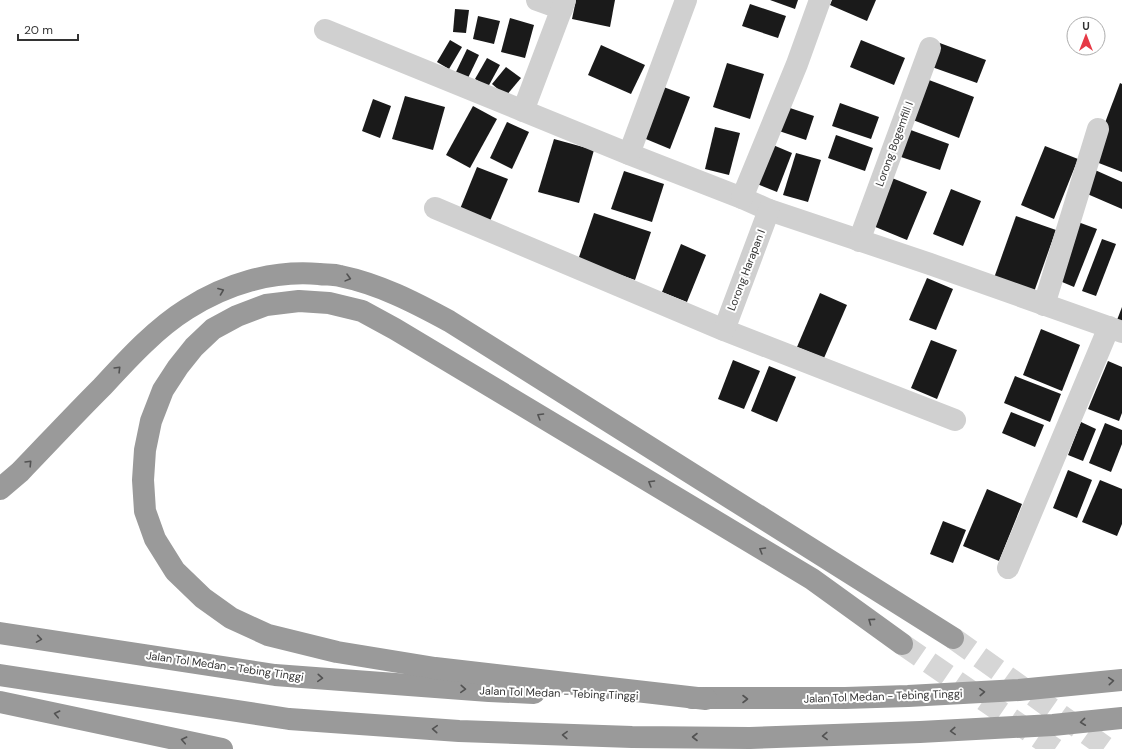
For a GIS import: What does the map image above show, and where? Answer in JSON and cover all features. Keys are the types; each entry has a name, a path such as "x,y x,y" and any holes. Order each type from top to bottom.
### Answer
{"highway":[{"path":"0,490 20,472 134,354 160,330 186,310 212,294 242,282 271,275 304,273 339,276 374,285 449,321 953,638"},
{"path":"706,699 435,668 352,655 268,635 231,618 203,598 174,571 155,539 145,511 143,480 145,450 151,421 164,390 178,367 194,346 213,329 237,316 266,305 298,300 329,302 362,311 395,329 812,579 902,644"},
{"name":"Jalan Tol Medan - Tebing Tinggi","path":"0,633 275,675 489,691 706,699 845,698 1019,690 1122,680"},
{"path":"0,675 289,719 459,731 632,737 750,738 928,732 1053,725 1122,718"},
{"path":"0,702 222,749"}],"street":[{"path":"523,111 563,5 537,0"},
{"path":"629,154 686,0"},
{"path":"742,198 798,64 820,0"},
{"path":"325,30 769,210 930,264 1115,329 1008,568"},
{"name":"Lorong Bogemfill I","path":"859,241 930,48"},
{"path":"1044,305 1098,129"},
{"path":"435,208 724,330 955,420"},
{"name":"Lorong Harapan I","path":"724,330 769,210"}],"building":[{"path":"576,0 615,0 610,27 572,19"},
{"path":"770,0 798,0 795,9"},
{"path":"832,0 876,0 867,21 830,5"},
{"path":"750,4 786,16 778,38 742,26"},
{"path":"455,9 469,10 466,33 453,32"},
{"path":"478,16 500,21 494,44 473,39"},
{"path":"510,18 534,25 525,58 501,52"},
{"path":"450,40 462,47 449,69 437,62"},
{"path":"861,40 905,58 894,85 850,67"},
{"path":"937,42 986,60 977,83 929,66"},
{"path":"601,45 645,65 631,94 588,75"},
{"path":"467,49 479,55 467,80 455,74"},
{"path":"487,58 500,65 488,87 475,79"},
{"path":"727,63 764,74 750,119 713,107"},
{"path":"506,67 521,78 506,96 492,84"},
{"path":"929,80 974,97 959,138 913,120"},
{"path":"1120,83 1122,84 1122,172 1091,160"},
{"path":"661,86 690,97 670,149 641,137"},
{"path":"405,96 445,107 433,150 392,139"},
{"path":"373,99 391,106 380,138 362,131"},
{"path":"840,103 879,117 871,139 832,126"},
{"path":"473,106 497,119 470,168 446,155"},
{"path":"787,107 814,116 806,140 779,131"},
{"path":"507,122 529,132 512,169 490,158"},
{"path":"715,127 740,133 729,175 705,169"},
{"path":"908,129 949,144 940,170 898,156"},
{"path":"836,135 873,148 865,171 828,158"},
{"path":"554,139 594,150 579,203 538,192"},
{"path":"773,145 792,153 777,192 757,184"},
{"path":"1045,146 1078,159 1054,219 1021,205"},
{"path":"796,153 821,160 808,202 783,195"},
{"path":"477,167 508,179 490,221 460,209"},
{"path":"1095,170 1122,182 1122,209 1085,193"},
{"path":"624,171 664,184 652,222 611,209"},
{"path":"892,178 927,192 907,240 873,226"},
{"path":"951,189 981,201 963,246 933,234"},
{"path":"594,213 651,232 635,280 578,260"},
{"path":"1016,216 1056,230 1034,292 994,278"},
{"path":"1078,222 1097,229 1074,287 1055,279"},
{"path":"1102,239 1116,244 1096,296 1082,291"},
{"path":"681,244 706,255 687,302 662,292"},
{"path":"927,278 953,289 936,330 909,320"},
{"path":"820,293 847,305 824,358 797,347"},
{"path":"1122,307 1122,322 1117,320"},
{"path":"1041,329 1080,345 1062,391 1023,375"},
{"path":"931,340 957,350 937,399 911,388"},
{"path":"733,360 760,371 744,409 718,399"},
{"path":"1108,361 1122,367 1122,413 1119,421 1088,409"},
{"path":"769,366 796,377 777,422 751,411"},
{"path":"1015,376 1061,394 1050,422 1004,403"},
{"path":"1011,412 1044,425 1035,447 1002,433"},
{"path":"1081,422 1096,429 1083,461 1068,455"},
{"path":"1105,423 1122,430 1122,444 1111,472 1089,463"},
{"path":"1068,470 1092,480 1077,518 1053,508"},
{"path":"1100,480 1122,489 1122,524 1117,536 1082,522"},
{"path":"987,489 1022,504 999,561 963,546"},
{"path":"943,521 966,530 953,563 930,554"}],"tunnel":[{"path":"953,638 1108,749"},
{"path":"902,644 1055,749"}]}
